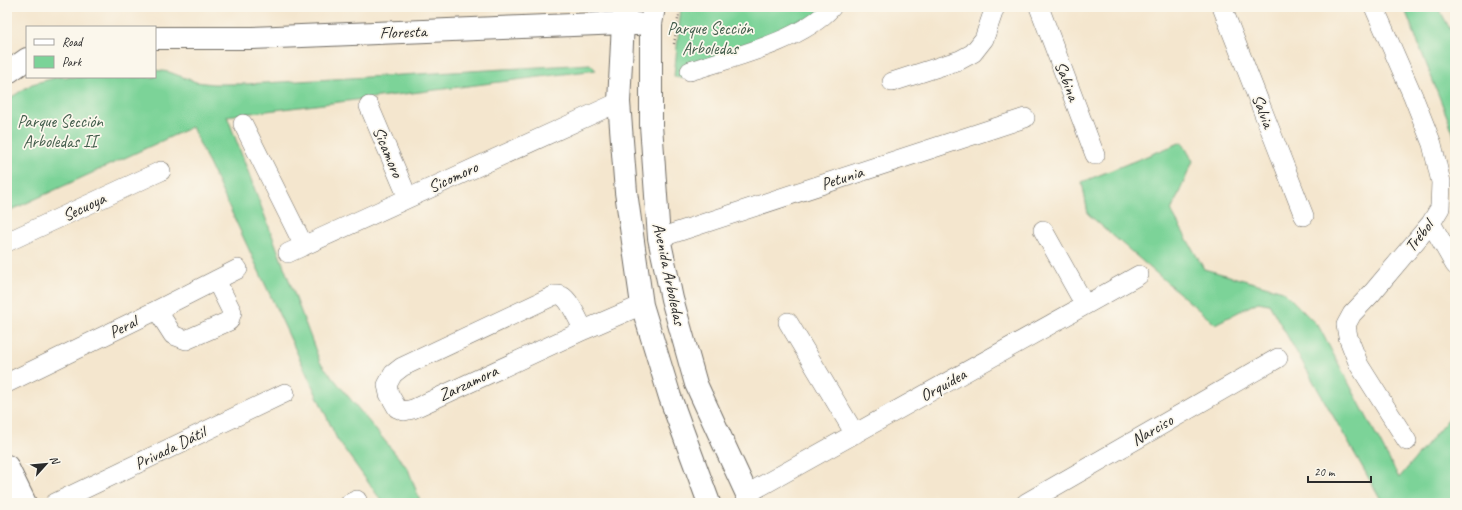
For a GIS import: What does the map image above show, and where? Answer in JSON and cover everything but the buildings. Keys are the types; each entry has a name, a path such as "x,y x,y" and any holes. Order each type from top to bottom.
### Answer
{"street":[{"path":"690,71 771,44 804,29 832,7"},
{"path":"892,82 960,60 973,53 984,39 995,7"},
{"name":"Sabina","path":"1039,7 1095,155"},
{"name":"Salvia","path":"1222,7 1304,216"},
{"name":"Trébol","path":"1374,7 1413,96 1432,144 1441,182 1440,208 1431,223 1372,293 1352,314 1346,325 1348,337 1359,365 1408,441"},
{"path":"625,15 619,102 626,192 642,305 670,397 709,503"},
{"name":"Floresta","path":"156,38 252,38 625,15 652,16"},
{"name":"Avenida Arboledas","path":"652,16 651,125 659,238 672,299 696,384 749,498"},
{"path":"7,73 26,60"},
{"name":"Sicomoro","path":"243,124 296,250 619,102"},
{"name":"Sicamoro","path":"369,106 408,198"},
{"name":"Petunia","path":"659,238 1025,118"},
{"name":"Secuoya","path":"7,242 161,171"},
{"path":"1431,223 1455,265"},
{"path":"1043,230 1086,305"},
{"name":"Peral","path":"7,383 238,269"},
{"name":"Orquídea","path":"749,498 855,434 1139,275"},
{"path":"157,310 173,335 186,340 229,321 232,312 216,280"},
{"name":"Zarzamora","path":"553,296 564,296 584,330 413,409 404,411 397,408 389,394 387,385 393,374 402,367 553,296"},
{"path":"584,330 642,305"},
{"path":"788,322 855,434"},
{"name":"Narciso","path":"1026,503 1278,358"},
{"name":"Privada Dátil","path":"55,503 285,393"},
{"path":"7,466 25,503"}],"green space":[{"name":"Parque Sección Arboledas","path":"681,7 838,7 694,78 674,77"},
{"path":"1404,7 1438,7 1455,38 1455,144 1453,132"},
{"name":"Parque Sección Arboledas II","path":"590,64 596,70 227,116 320,362 408,469 421,503 383,503 337,439 192,127 7,212 7,100 32,84 54,78 156,78 156,70 169,72 196,82 213,84 247,84"},
{"path":"1182,142 1193,161 1171,211 1204,269 1283,291 1319,327 1399,478 1455,411 1455,503 1383,503 1269,304 1258,302 1215,324 1088,214 1082,182"}]}
